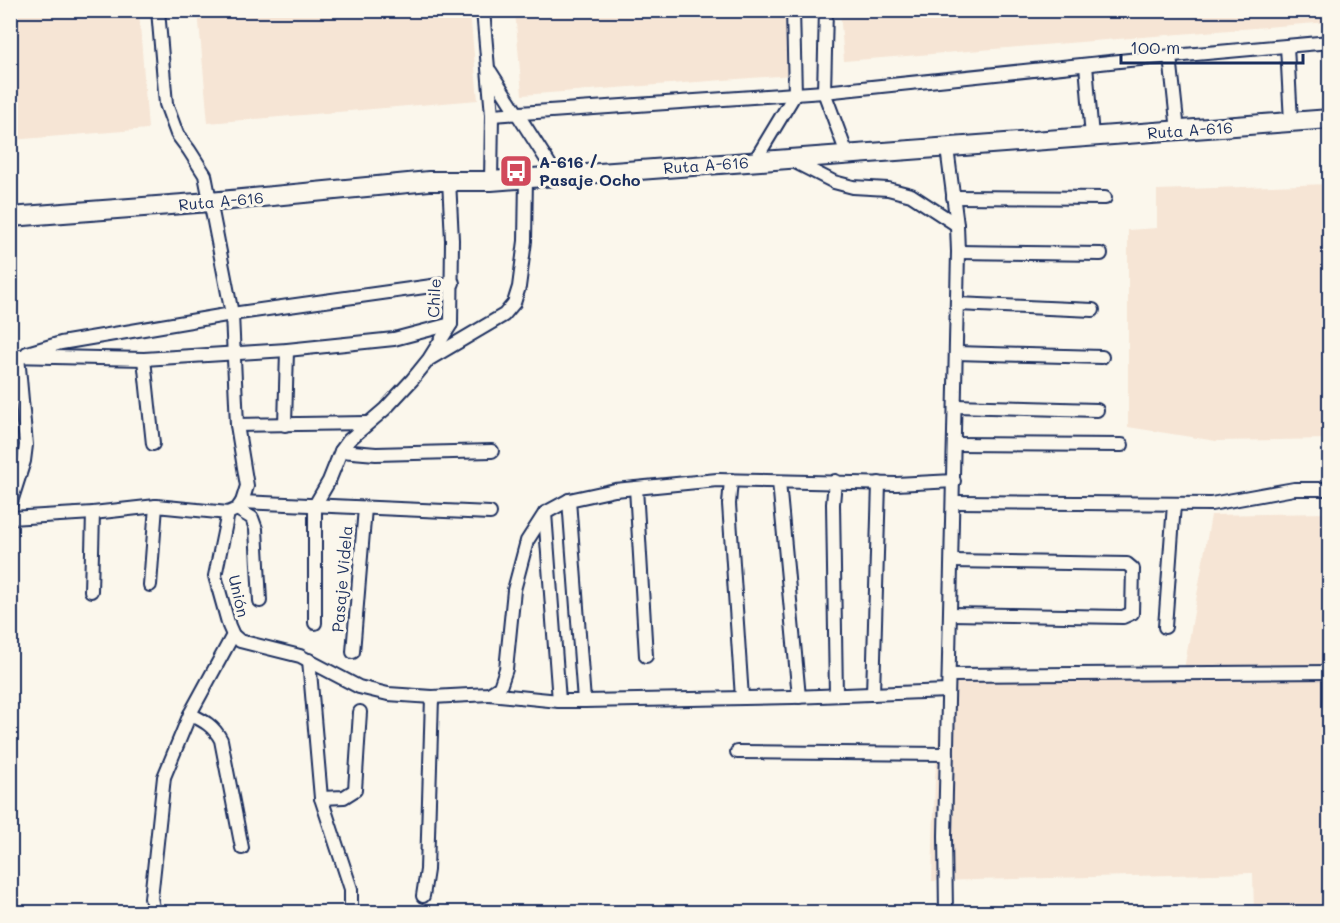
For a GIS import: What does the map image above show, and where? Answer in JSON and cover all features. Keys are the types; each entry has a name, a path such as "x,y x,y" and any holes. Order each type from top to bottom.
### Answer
{"main road":[{"name":"Ruta A-616","path":"10,217 210,202 449,180 491,181 1329,119"}],"street":[{"name":"Unión","path":"158,10 166,104 177,134 205,175 232,314 237,425 247,486 236,508 215,576 233,635 240,641 300,656 359,687 388,694 432,697 489,694 559,701 584,701 742,699 948,691"},
{"path":"483,10 492,116 491,181"},
{"path":"754,162 795,94 793,10"},
{"path":"826,10 824,92 847,154"},
{"path":"492,116 824,92 1329,42"},
{"path":"1287,46 1291,122"},
{"path":"1170,56 1178,131"},
{"path":"1086,65 1092,137"},
{"path":"488,68 557,176"},
{"path":"946,148 957,225 958,252 948,691 946,912"},
{"path":"788,159 834,182 888,189 911,195 957,225"},
{"path":"429,359 504,315 514,303 519,287 525,241 526,178"},
{"name":"Chile","path":"315,506 329,481 341,451 349,440 385,409 429,359 451,324 453,283 449,180"},
{"path":"953,197 1105,198"},
{"path":"958,252 1101,254"},
{"path":"14,356 61,343 232,314 453,283"},
{"path":"957,304 1093,310"},
{"path":"14,356 144,359 287,350 394,339 451,324"},
{"path":"285,425 287,350"},
{"path":"956,353 1102,357"},
{"path":"10,505 24,461 26,445 14,356"},
{"path":"144,359 153,444"},
{"path":"955,406 1096,410"},
{"path":"237,425 368,423"},
{"path":"954,444 1122,445"},
{"path":"341,451 376,454 492,451"},
{"path":"489,694 500,687 506,669 514,590 527,541 545,513 569,500 615,490 731,480 879,483 954,481"},
{"path":"731,480 729,504 742,699"},
{"path":"835,481 833,504 836,695"},
{"path":"779,482 799,697"},
{"path":"873,694 879,483"},
{"path":"636,488 646,656"},
{"path":"953,502 1211,504 1294,489 1329,489"},
{"path":"569,500 584,701"},
{"path":"1166,627 1174,504"},
{"path":"150,585 156,506"},
{"path":"10,518 93,513 156,506 236,508 315,506 490,513"},
{"path":"315,506 315,623"},
{"path":"236,508 252,518 256,529 260,601"},
{"name":"Pasaje Videla","path":"352,652 365,508"},
{"path":"91,591 93,513"},
{"path":"545,513 559,701"},
{"path":"951,614 1123,617 1132,613 1133,569 1127,564 952,561"},
{"path":"154,912 151,898 165,777 190,714 233,635"},
{"path":"309,660 321,798 351,889 351,912"},
{"path":"949,675 1329,672"},
{"path":"423,896 427,870 432,697"},
{"path":"321,798 344,797 355,790 360,712"},
{"path":"190,714 207,722 221,740 242,848"},
{"path":"737,752 947,754"}],"shaded area":[{"path":"11,10 139,11 148,129 11,140"},
{"path":"1329,10 1329,22 844,61 840,11"},
{"path":"198,11 470,11 478,100 208,123"},
{"path":"515,11 786,11 792,75 522,95"},
{"path":"1329,184 1329,439 1216,441 1128,427 1128,230 1157,228 1157,190"},
{"path":"1329,513 1329,912 1254,912 1253,873 932,881 935,780 943,674 1183,675 1211,515"}],"place":[{"name":"A-616 / Pasaje Ocho","path":"516,171"}]}
